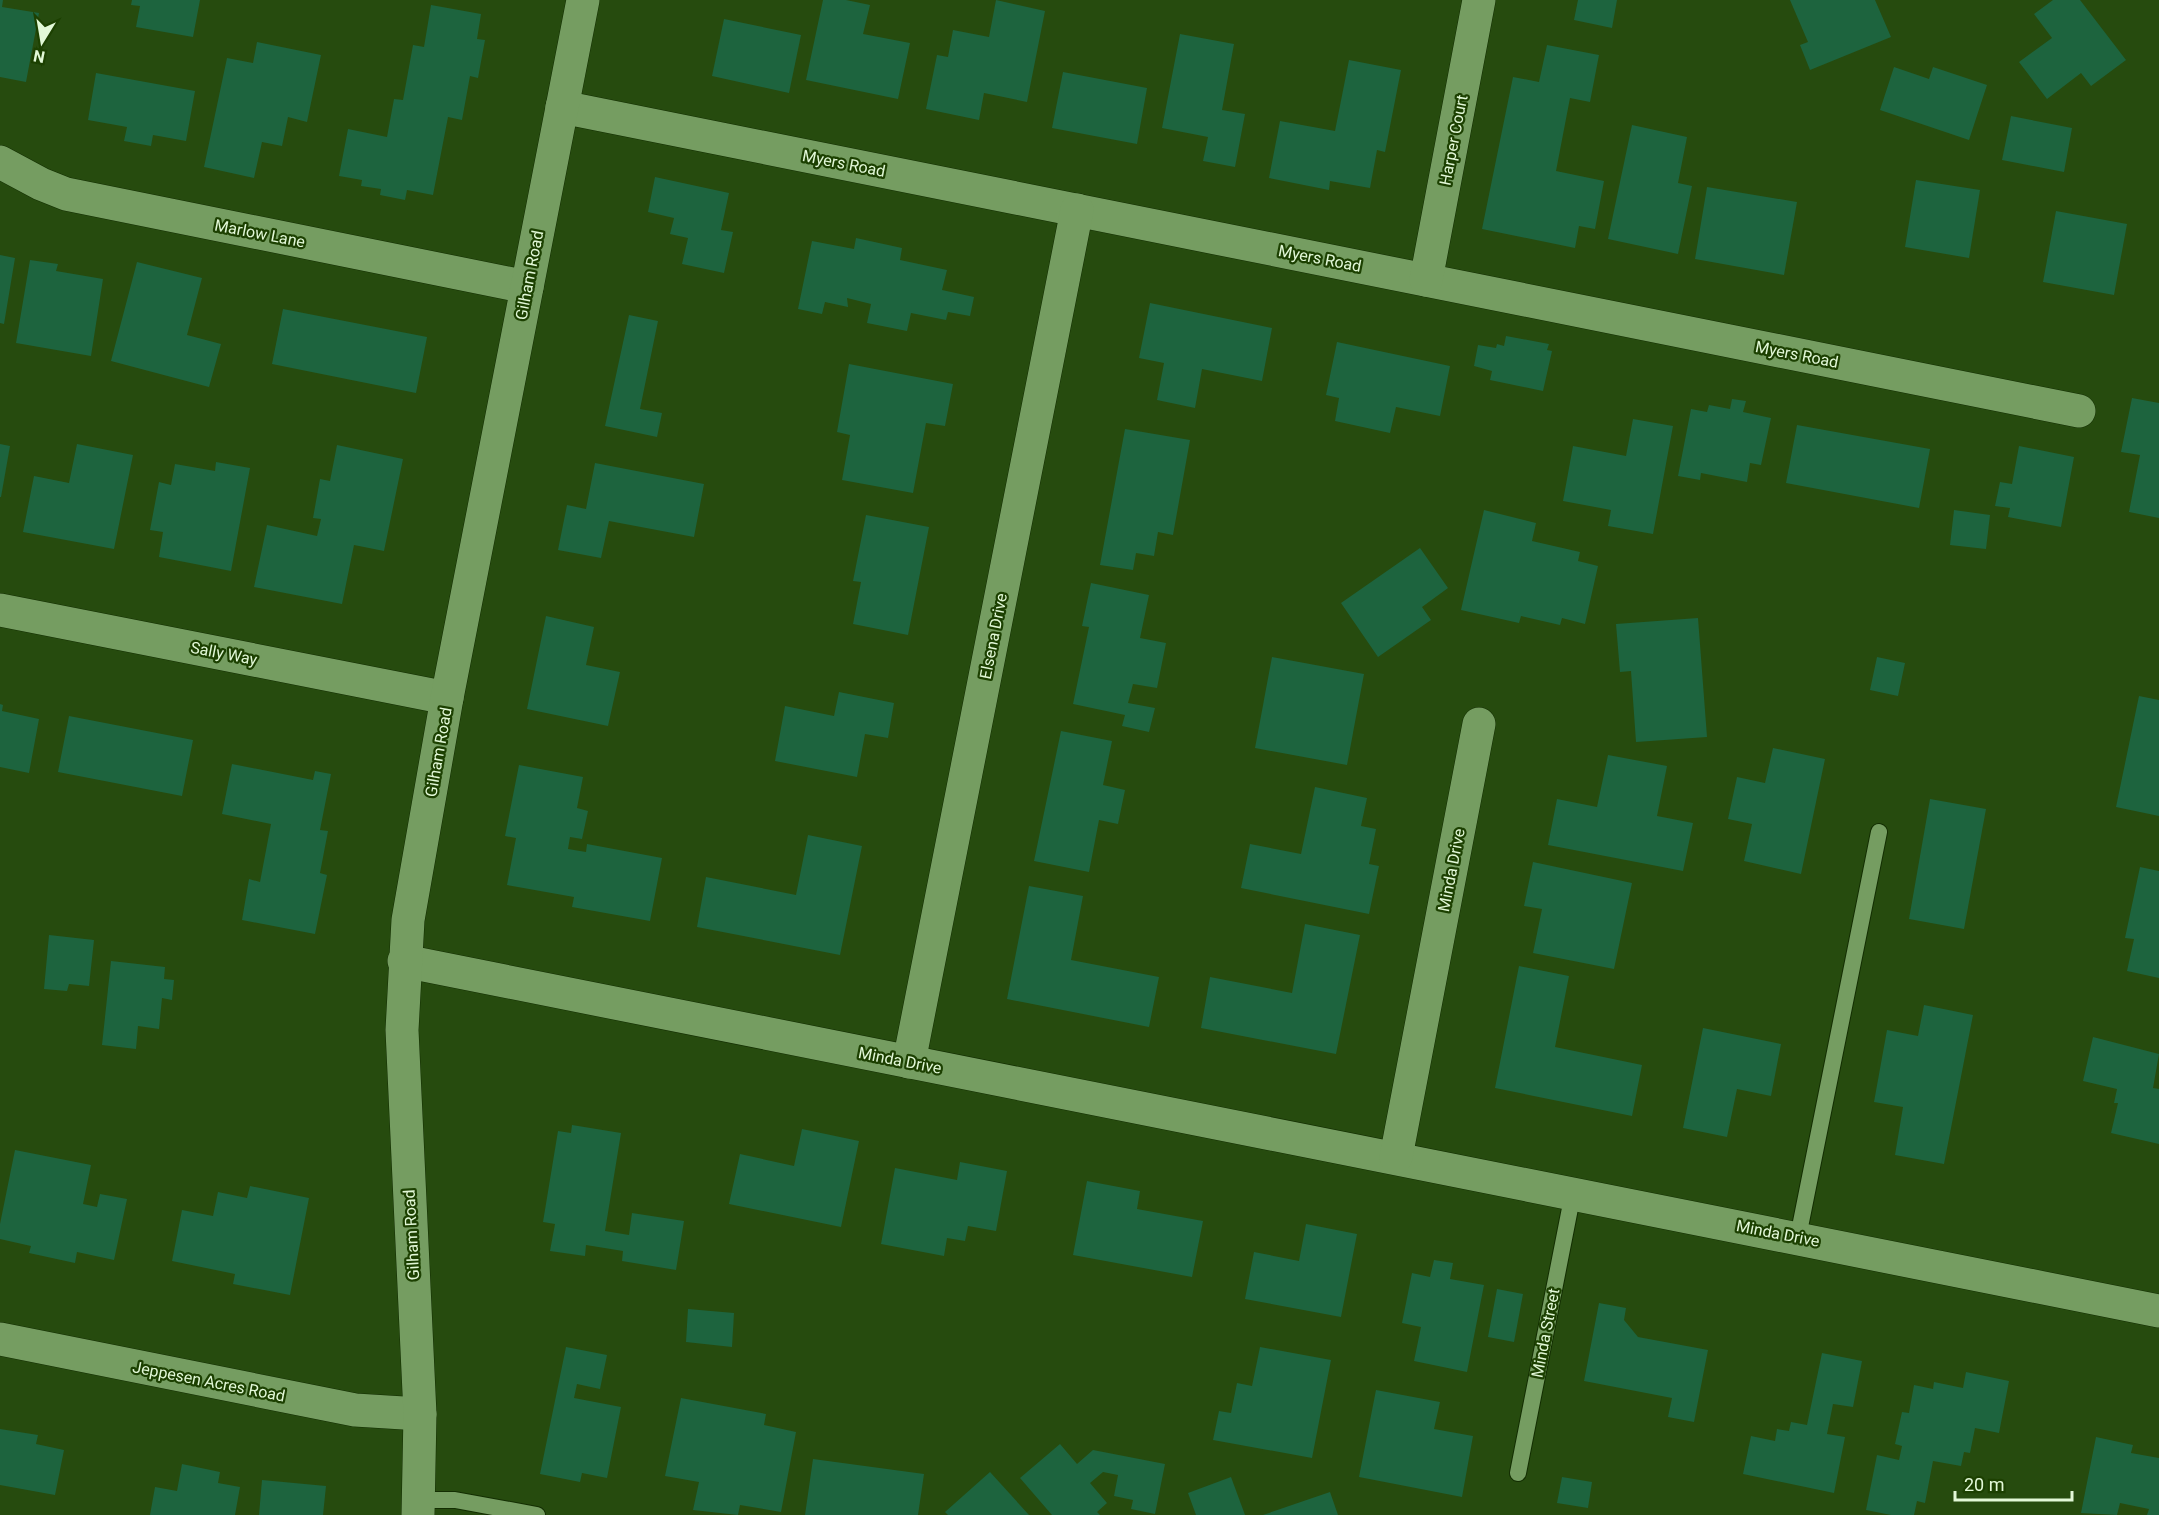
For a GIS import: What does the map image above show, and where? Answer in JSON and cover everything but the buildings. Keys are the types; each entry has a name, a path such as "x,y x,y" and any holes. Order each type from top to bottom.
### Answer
{"street":[{"name":"Gilham Road","path":"418,1508 420,1414 402,1030 408,920 447,698 583,0"},
{"name":"Harper Court","path":"1426,279 1479,0"},
{"name":"Myers Road","path":"562,107 2079,411"},
{"name":"Marlow Lane","path":"0,162 41,184 66,194 527,286"},
{"name":"Elsena Drive","path":"909,1062 1077,210"},
{"name":"Sally Way","path":"0,610 447,698"},
{"name":"Minda Drive","path":"1396,1157 1479,724"},
{"name":"Minda Drive","path":"404,961 1798,1237 2159,1311"},
{"name":"Jeppesen Acres Road","path":"0,1339 355,1410 420,1414"}],"lane":[{"path":"1798,1237 1879,832"},
{"name":"Minda Street","path":"1518,1473 1573,1193"},
{"path":"418,1508 456,1500 537,1515"}]}
